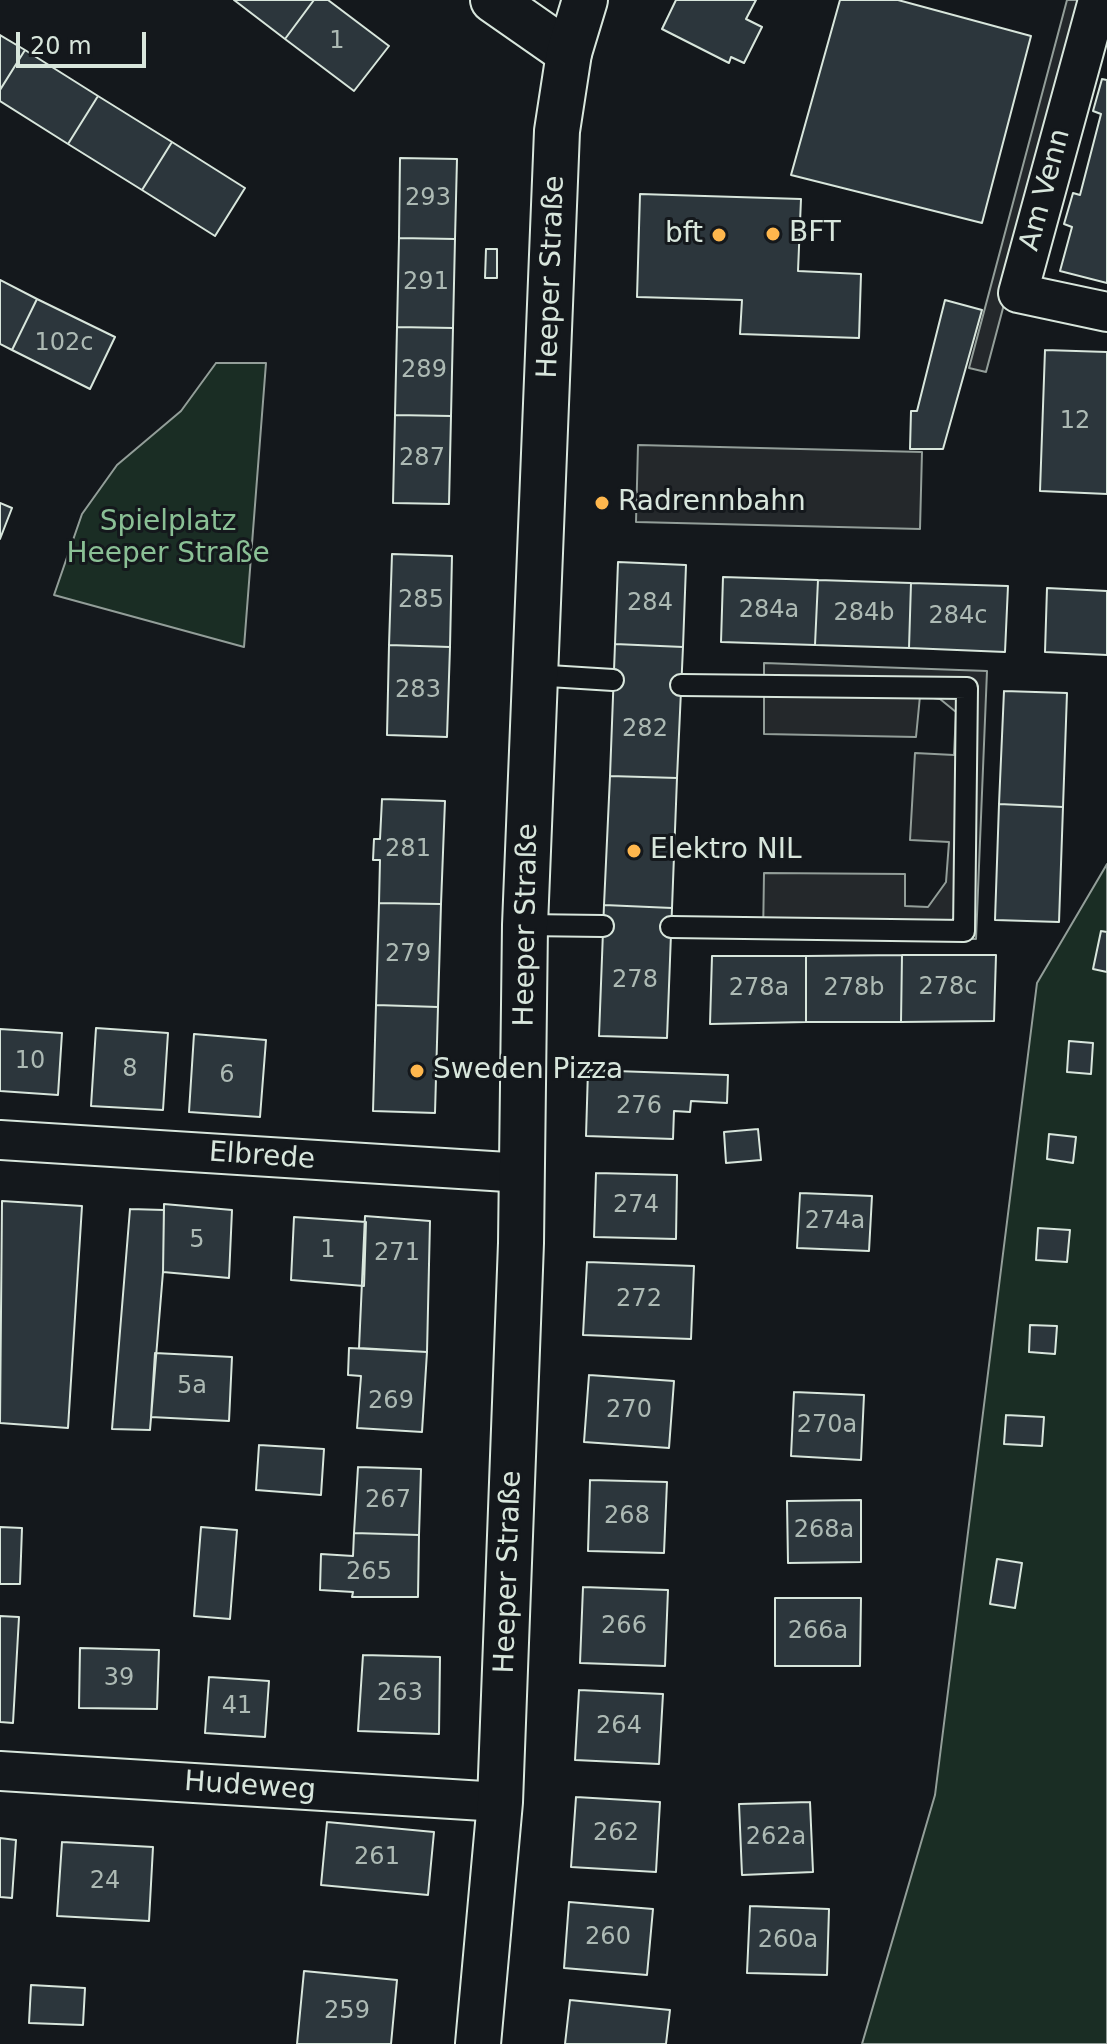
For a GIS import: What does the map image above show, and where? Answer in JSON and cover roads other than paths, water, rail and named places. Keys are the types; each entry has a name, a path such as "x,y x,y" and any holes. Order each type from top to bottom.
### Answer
{"main road":[{"path":"493,0 569,53"},
{"name":"Heeper Straße","path":"478,2044 500,1802 523,1173 525,925 533,675 557,131 569,53 585,0"}],"street":[{"name":"Am Venn","path":"1098,0 1018,293 1107,312"},
{"name":"Elbrede","path":"0,1140 523,1173"},
{"name":"Hudeweg","path":"0,1771 500,1802"}],"lane":[{"path":"533,675 613,680"},
{"path":"671,927 964,931 967,688 681,685"},
{"path":"525,925 603,926"}],"place":[{"name":"BFT","path":"773,234"},
{"name":"bft","path":"719,235"},
{"name":"Radrennbahn","path":"602,503"},
{"name":"Elektro NIL","path":"634,851"},
{"name":"Sweden Pizza","path":"417,1071"}],"park label":[{"name":"Spielplatz Heeper Straße","path":"168,539"}]}
